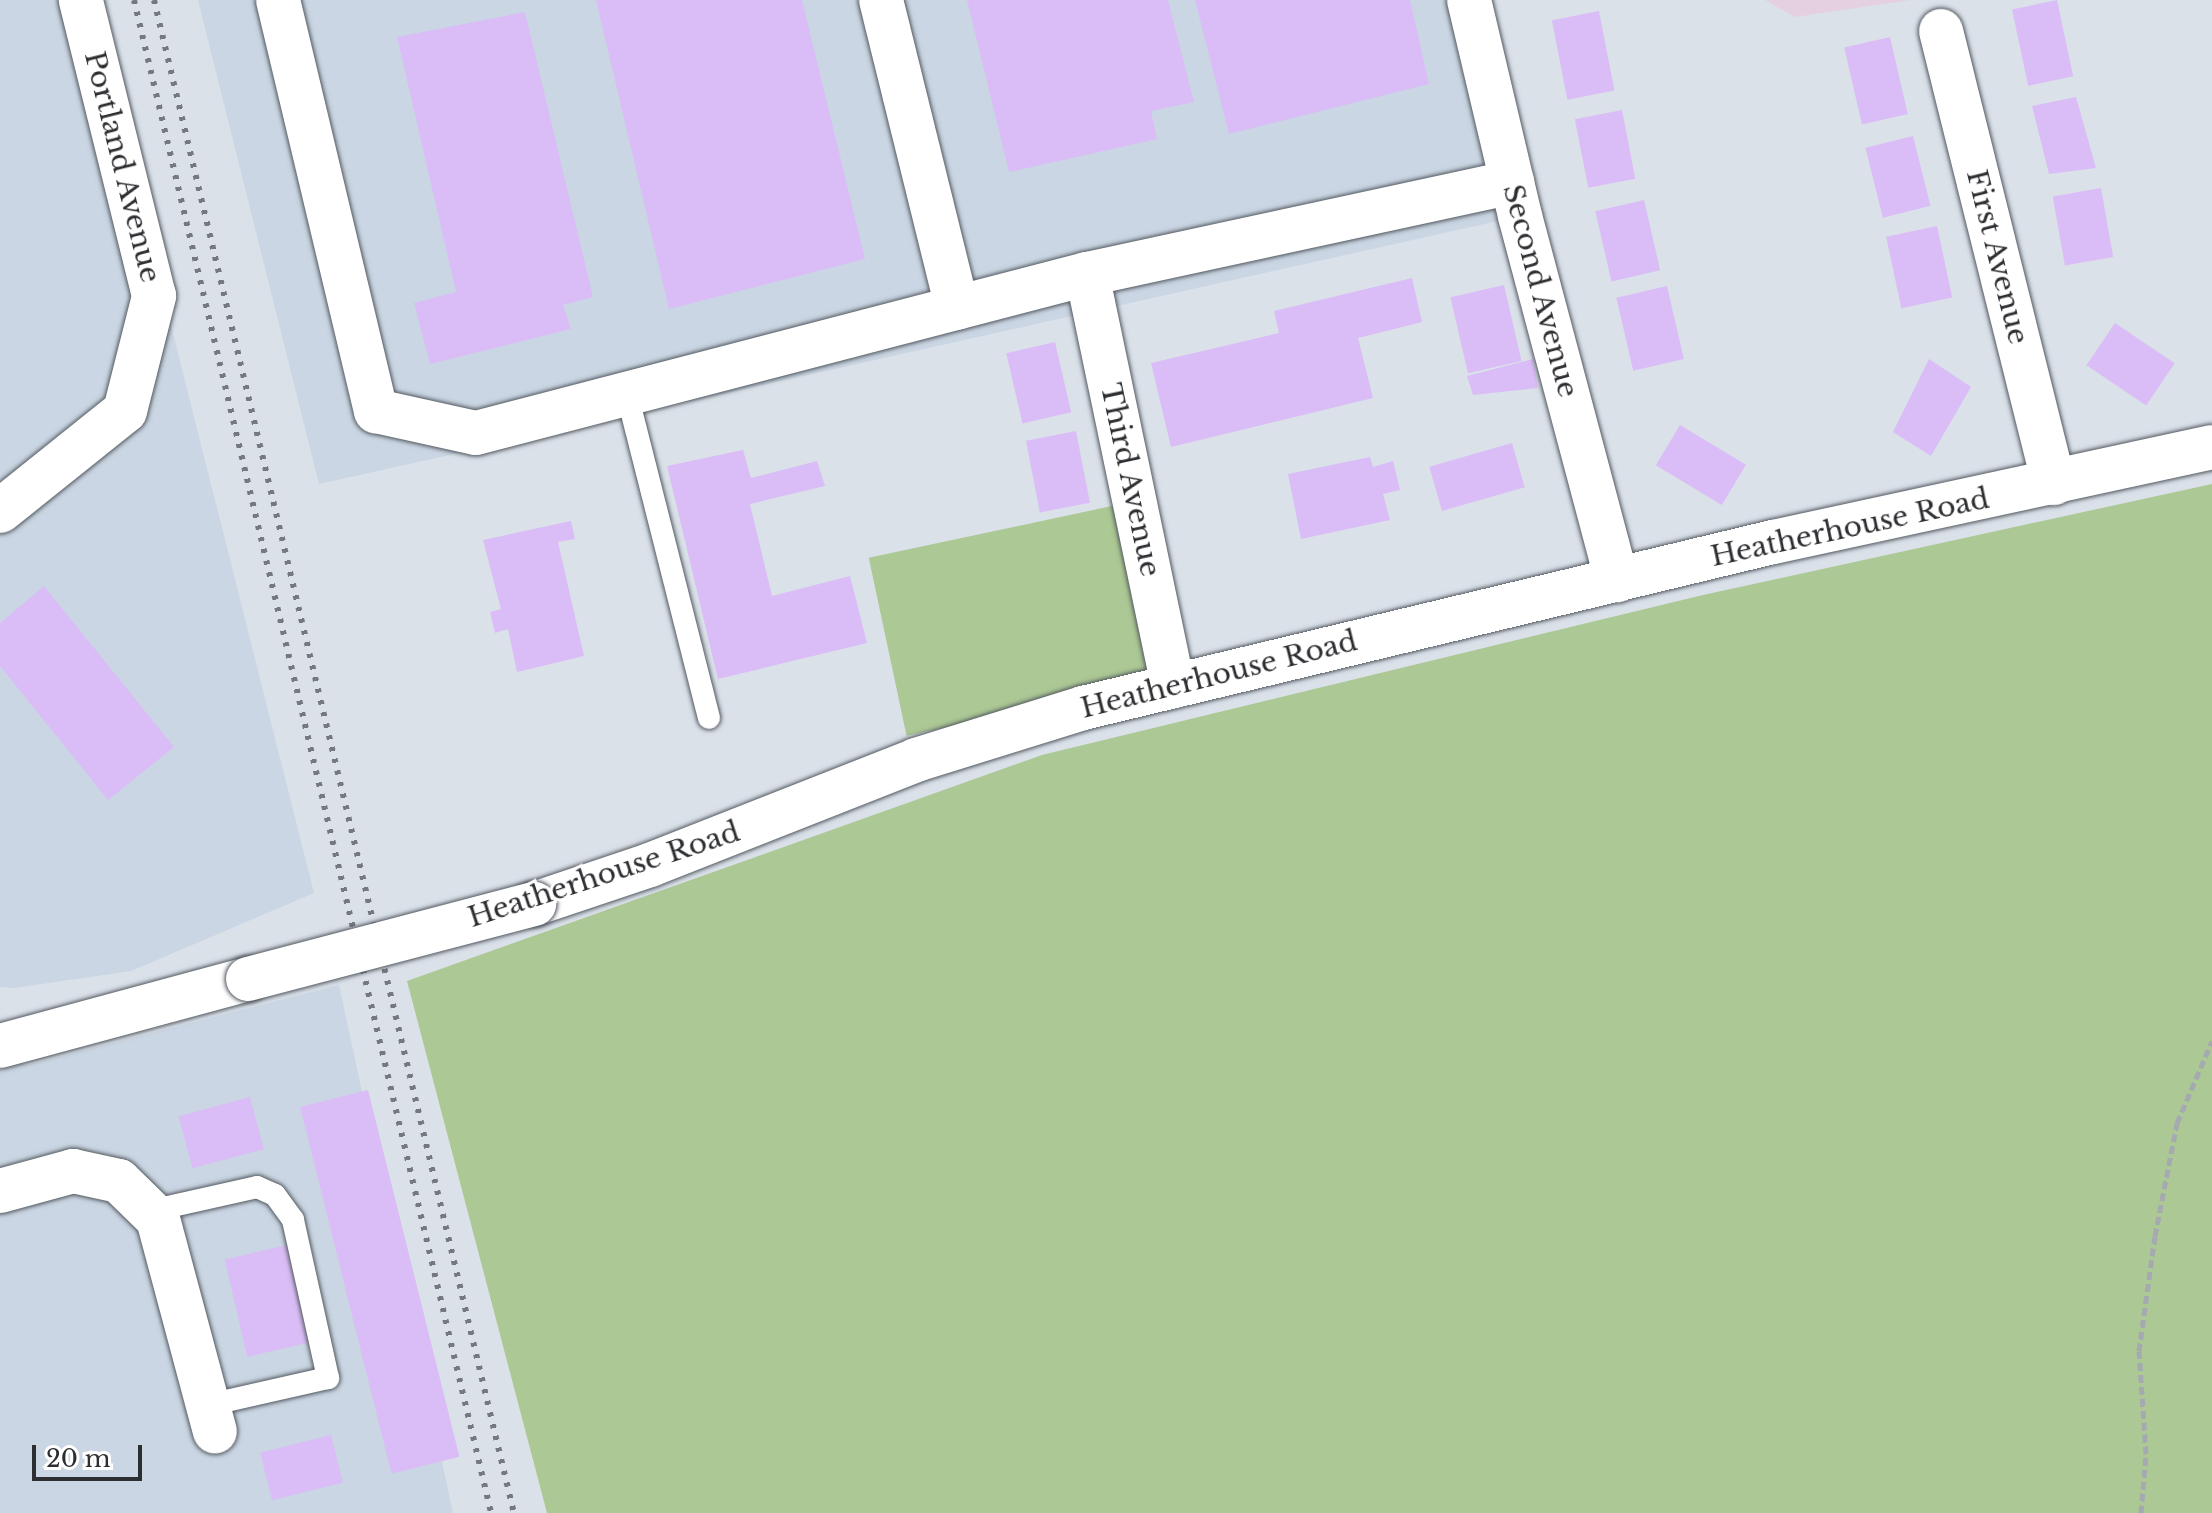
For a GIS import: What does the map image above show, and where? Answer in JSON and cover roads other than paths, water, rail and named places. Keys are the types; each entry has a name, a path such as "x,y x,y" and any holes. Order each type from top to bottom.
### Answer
{"street":[{"name":"Portland Avenue","path":"3,503 125,411 154,296 81,0"},
{"path":"278,0 376,411 476,433 1087,274 1512,182"},
{"path":"881,0 957,308"},
{"name":"Second Avenue","path":"1469,0 1512,182 1617,580"},
{"name":"First Avenue","path":"1941,31 2054,483"},
{"name":"Third Avenue","path":"1087,274 1173,686"},
{"name":"Heatherhouse Road","path":"11,1039 534,904 664,860 916,760 1083,708 1617,580 2212,447"},
{"path":"0,1191 73,1171 119,1181 158,1219 211,1419"}],"lane":[{"path":"627,394 709,718"},
{"path":"150,1211 257,1187 275,1195 293,1220 328,1378 211,1419"}],"railway":[{"path":"134,0 491,1513"},
{"path":"154,0 514,1513"}]}
